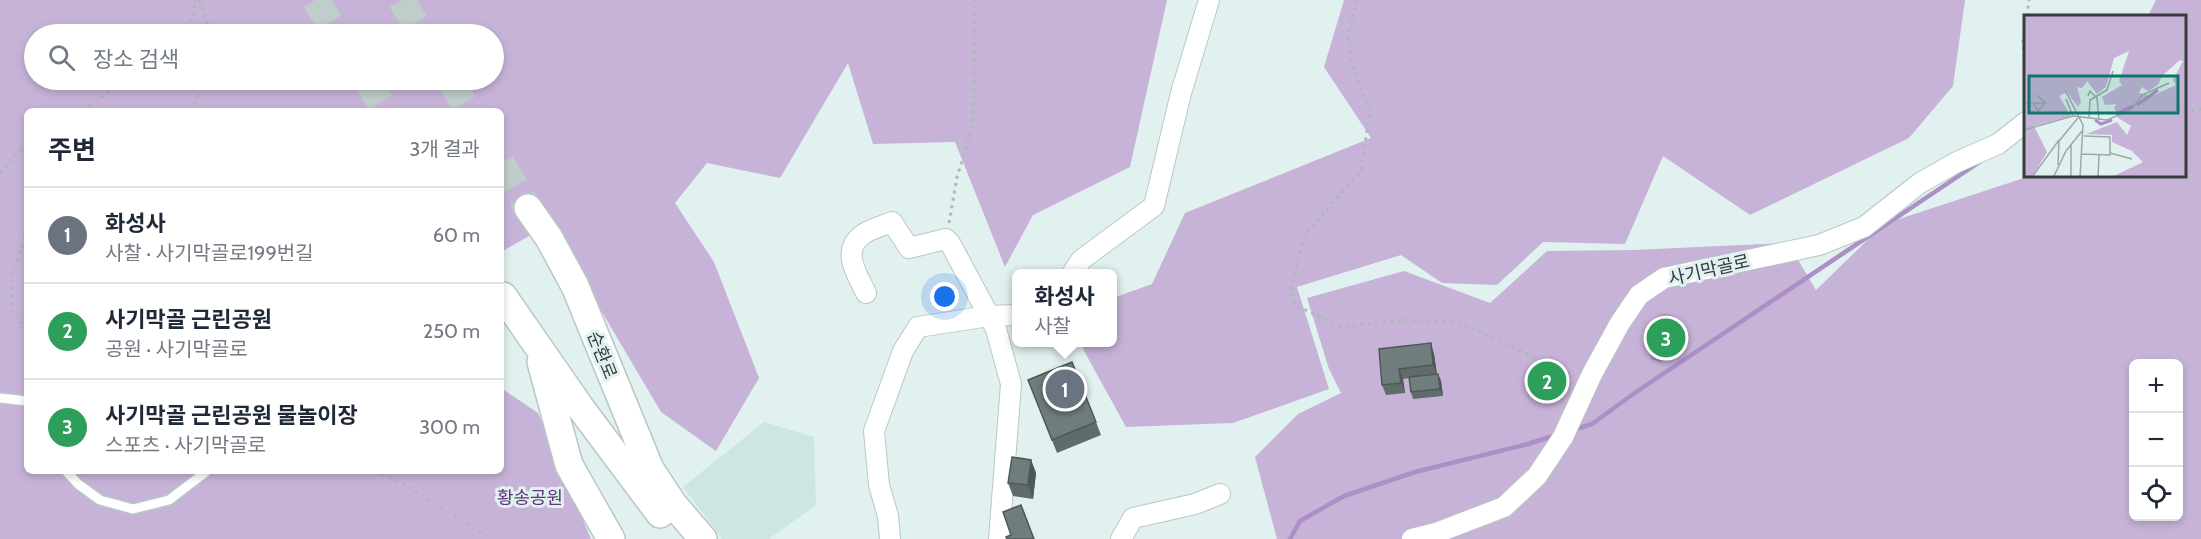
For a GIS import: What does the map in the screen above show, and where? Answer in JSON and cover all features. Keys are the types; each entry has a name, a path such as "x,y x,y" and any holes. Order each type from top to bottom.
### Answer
{"main road":[{"name":"순환로","path":"528,208 564,263 642,452 661,487 667,509"},
{"path":"504,297 620,463 667,509 703,539"},
{"path":"536,343 569,465 611,539"},
{"path":"667,509 682,539"}],"street":[{"path":"1075,269 1081,260 1154,206 1181,93 1209,0"},
{"name":"사기막골로","path":"1412,539 1436,533 1504,507 1536,476 1567,429 1620,323 1639,295 1664,278 1819,245 1864,227 1920,183 1957,162 1998,144 2024,124"},
{"path":"866,293 850,259 853,247 860,236 892,222 909,248 946,239 1002,315"},
{"path":"890,539 888,516 879,485 874,431 903,351 918,327 1002,315"},
{"path":"999,539 1011,384 996,329 1002,315"},
{"path":"1121,539 1132,518 1195,504 1220,494"}],"lane":[{"path":"0,398 24,401"},
{"path":"69,474 100,500 133,509 169,500 203,474"}],"path":[{"path":"188,24 193,18 197,0"},
{"path":"197,0 207,24"},
{"path":"946,239 957,177 973,125 975,0"},
{"path":"1357,0 1348,35 1352,64 1370,110 1361,171 1305,234 1290,291 1294,305 1341,327 1406,320 1461,322 1588,383"},
{"path":"2027,15 2029,0"},
{"path":"2024,33 2024,64"},
{"path":"87,108 110,90"},
{"path":"193,108 199,90"},
{"path":"2186,112 2201,109"},
{"path":"0,172 24,147"},
{"path":"24,240 11,279 13,314 24,326"},
{"path":"382,474 402,483 490,539"}],"shaded area":[{"path":"1664,314 1681,322 1683,336 1674,352 1660,362 1652,359 1649,330 1652,320"},
{"path":"764,422 814,437 816,505 769,539 722,539 683,487"}],"green space":[{"name":"황송공원","path":"0,0 1167,0 1130,167 1033,215 1005,267 955,142 873,144 848,63 780,178 707,163 675,203 714,262 759,378 716,451 661,412 550,224 504,250 504,108 24,108 24,474 504,474 504,390 538,413 591,539 0,539"},
{"path":"1344,0 1965,0 1953,86 1909,138 1750,215 1663,156 1625,244 1543,242 1497,285 1442,283 1401,255 1297,287 1329,389 1233,423 1126,427 1083,347 1117,347 1117,297 1152,284 1185,213 1371,138 1324,67"},
{"path":"2156,0 2201,0 2201,539 1277,539 1255,457 1298,414 1341,393 1329,369 1307,298 1404,271 1490,303 1547,251 1633,250 1788,243 1816,290 1884,224 2027,177 2186,177 2186,15 2148,15"}],"building":[{"path":"1431,343 1433,365 1399,369 1401,383 1382,385 1379,349"},
{"path":"1072,362 1096,422 1052,440 1028,380"},
{"path":"1438,374 1440,389 1411,392 1409,377"},
{"path":"1012,457 1031,460 1028,485 1008,483"},
{"path":"1021,505 1034,539 1007,539 1006,537 1011,535 1003,512"}],"waterway":[{"path":"1573,430 1592,424 1636,392 1981,161"},
{"path":"1290,539 1300,521 1344,496 1415,472 1556,435"}],"tunnel":[{"path":"315,0 331,24"},
{"path":"401,0 416,24"},
{"path":"372,90 384,108"},
{"path":"456,90 467,108"},
{"path":"504,168 528,208"}],"place":[{"name":"사기막골 근린공원 물놀이장","path":"1666,338"},
{"name":"사기막골 근린공원","path":"1547,381"},
{"name":"화성사","path":"1065,389"}]}
